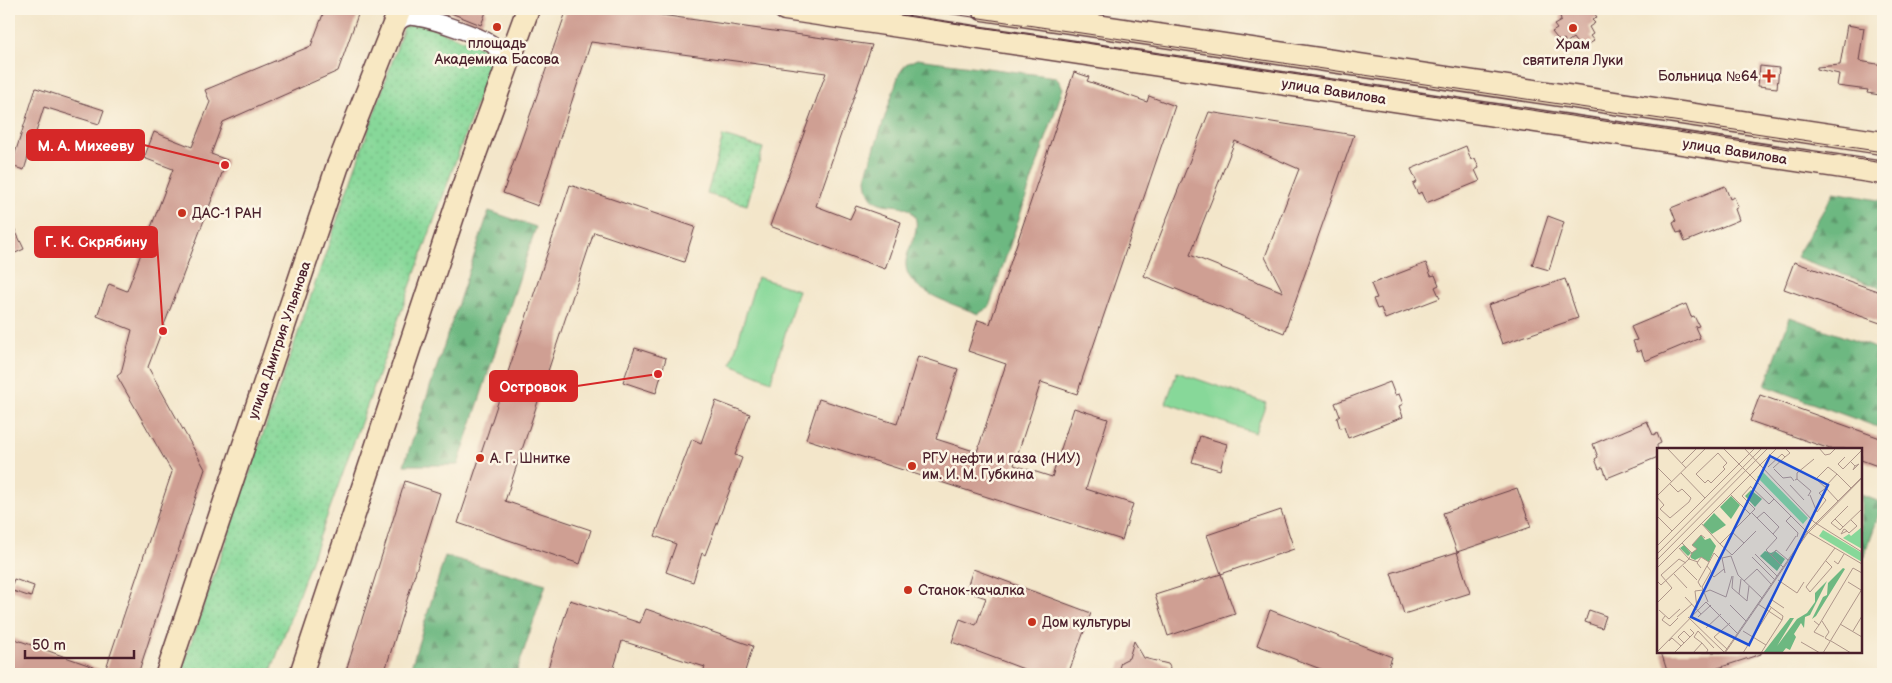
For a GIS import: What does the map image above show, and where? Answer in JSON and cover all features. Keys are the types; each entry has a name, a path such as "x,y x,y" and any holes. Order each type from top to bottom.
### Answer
{"main road":[{"name":"улица Дмитрия Ульянова","path":"167,674 337,168 400,9"},
{"path":"301,674 460,194 528,9"},
{"name":"улица Вавилова","path":"785,9 1883,173"},
{"name":"улица Вавилова","path":"984,9 1883,143"}],"street":[{"path":"392,32 398,22 408,17 429,19 490,43 500,54 506,69"}],"green space":[{"path":"419,23 484,48 491,63 270,674 180,674 404,27"},
{"path":"917,59 1056,77 1063,88 989,307 978,314 946,302 915,283 909,275 906,262 915,232 915,217 908,209 901,206 878,202 872,197 868,188 866,174 899,74 906,64"},
{"path":"723,136 763,148 747,205 707,194"},
{"path":"1834,192 1883,201 1883,289 1796,257"},
{"path":"489,211 536,227 458,465 404,465"},
{"path":"757,277 798,290 771,381 731,364"},
{"path":"1790,317 1883,351 1883,429 1765,386"},
{"path":"1177,372 1266,403 1255,433 1166,403"},
{"path":"1862,495 1883,503 1862,562"},
{"path":"445,556 546,584 516,674 409,674"}],"building":[{"path":"325,9 360,9 338,71 223,122 211,154 227,160 148,367 205,469 138,674 17,674 9,671 9,637 105,671 172,472 117,376 121,373 132,330 97,316 109,284 127,291 173,169 144,158 154,132 192,147 210,102 205,90 311,46"},
{"path":"441,9 485,9 486,12 481,25"},
{"path":"567,9 606,9 647,13 872,45 816,206 850,219 856,206 901,222 885,269 770,226 826,73 591,42 538,206 503,193"},
{"name":"Храм святителя Луки","path":"1564,9 1591,9 1597,17 1592,20 1595,23 1589,27 1593,34 1590,36 1594,41 1584,47 1581,43 1578,45 1573,38 1566,43 1564,39 1560,42 1552,32 1557,29 1554,25 1561,21 1560,15"},
{"path":"1847,25 1864,28 1859,61 1883,65 1883,89 1880,95 1867,93 1868,90 1837,86 1839,74 1817,69 1817,67 1840,65"},
{"path":"1760,66 1779,68 1777,88 1758,86"},
{"path":"1074,72 1089,77 1087,81 1147,102 1149,96 1175,106 1077,394 1041,382 1014,465 1052,477 1074,408 1108,419 1086,489 1133,504 1122,540 806,439 819,399 897,424 918,356 958,369 936,439 977,452 1006,364 968,351 978,320 990,324"},
{"path":"36,88 104,110 99,124 44,107 24,170 11,166"},
{"path":"1209,112 1354,135 1284,333 1144,276","holes":["1235,141 1299,169 1265,257 1283,292 1190,255"]},
{"path":"1466,146 1471,160 1475,158 1479,168 1475,170 1480,181 1426,203 1421,192 1418,194 1413,184 1417,182 1411,169"},
{"path":"570,185 695,227 684,262 594,232 505,501 591,530 580,564 458,523"},
{"path":"1725,186 1730,199 1734,197 1738,207 1735,209 1739,220 1685,242 1681,232 1677,233 1673,223 1676,221 1671,208"},
{"path":"1548,216 1564,222 1549,270 1532,265"},
{"path":"9,217 24,249 9,256"},
{"path":"1794,262 1883,293 1883,324 1784,289"},
{"path":"1426,263 1431,276 1435,275 1439,285 1435,287 1440,298 1385,319 1381,308 1377,309 1373,299 1377,298 1371,284"},
{"path":"1565,279 1578,318 1502,344 1488,305"},
{"path":"1686,304 1691,317 1694,316 1699,326 1695,327 1700,338 1645,361 1641,350 1637,352 1633,341 1637,340 1631,327"},
{"path":"635,348 666,358 656,393 623,382"},
{"path":"1390,382 1395,395 1399,394 1403,404 1399,406 1403,417 1348,438 1344,427 1340,428 1337,418 1340,416 1335,403"},
{"path":"1760,395 1883,439 1883,468 1862,460 1862,448 1827,448 1750,421"},
{"path":"716,401 750,414 735,455 742,458 705,555 702,553 693,582 666,572 676,544 655,536 692,439 701,443"},
{"path":"1647,421 1653,435 1657,433 1661,443 1657,445 1657,457 1607,478 1603,467 1599,469 1595,459 1598,457 1593,444"},
{"path":"1200,436 1227,444 1220,470 1192,462"},
{"path":"405,481 440,493 384,674 345,674"},
{"path":"1517,488 1531,527 1457,552 1443,513"},
{"path":"1281,510 1294,549 1221,574 1207,535"},
{"path":"1457,552 1470,593 1404,614 1391,573"},
{"name":"Дом культуры","path":"973,569 1091,613 1068,674 1037,674 952,642 960,619 976,625 986,598 966,591"},
{"path":"1221,574 1235,614 1168,636 1155,595"},
{"path":"14,579 34,586 31,597 10,590"},
{"path":"570,600 640,623 646,609 753,646 744,674 702,674 705,667 622,641 612,674 546,674"},
{"path":"1270,610 1392,657 1386,674 1334,674 1257,645"},
{"path":"1589,610 1606,616 1602,628 1585,622"},
{"path":"1134,641 1144,658 1168,664 1170,667 1169,674 1117,674 1121,662 1129,658"},
{"path":"1661,653 1761,653 1700,674 1668,674"}],"tram line":[{"path":"860,9 1883,163"},
{"path":"919,9 1883,152"}],"place":[{"name":"площадь Академика Басова","path":"497,27"},
{"name":"Храм святителя Луки","path":"1573,28"},
{"name":"Больница №64","path":"1769,76"},
{"name":"М. А. Михееву","path":"225,165"},
{"name":"ДАС-1 РАН","path":"182,213"},
{"name":"Г. К. Скрябину","path":"163,331"},
{"name":"Островок","path":"658,374"},
{"name":"А. Г. Шнитке","path":"480,458"},
{"name":"РГУ нефти и газа (НИУ) им. И. М. Губкина","path":"912,466"},
{"name":"Cтанок-качалка","path":"908,590"},
{"name":"Дом культуры","path":"1032,622"}]}
